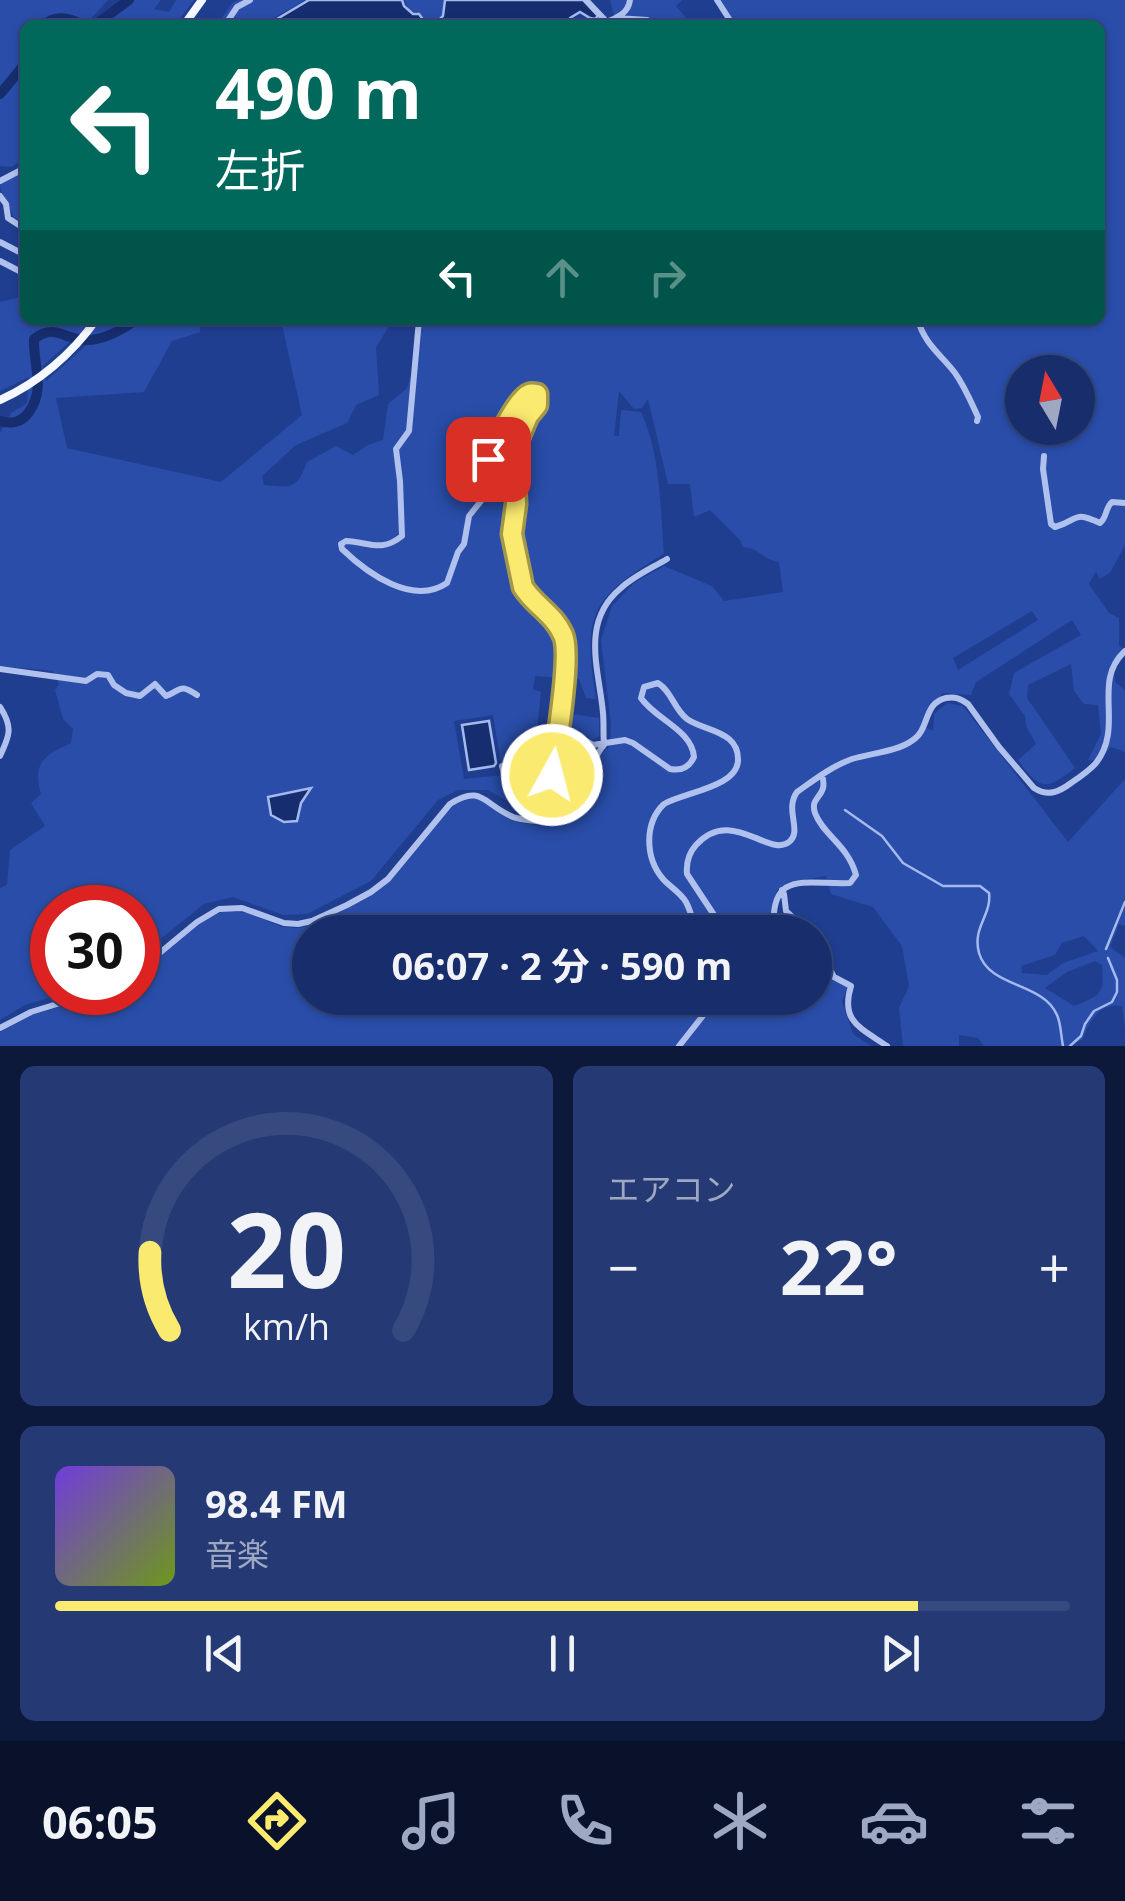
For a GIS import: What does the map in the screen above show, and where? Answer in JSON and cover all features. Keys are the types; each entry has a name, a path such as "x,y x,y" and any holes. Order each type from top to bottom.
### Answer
{"main road":[{"path":"0,400 42,376 93,325"}],"street":[{"path":"229,20 237,8 250,0"},
{"path":"611,20 629,8 630,0"},
{"path":"616,18 647,20"},
{"path":"0,196 8,218 20,226"},
{"path":"419,325 409,432 396,449 402,536 376,546 346,541 341,544 342,549 361,565 402,588 433,591 447,583 464,544 469,516 482,501 488,459 526,395 537,394 537,405 523,428 514,455 516,504 512,534 523,587 556,622 566,645 552,775"},
{"path":"920,325 927,342 964,388 978,421"},
{"path":"1044,456 1051,524 1055,527 1076,516 1100,524 1112,502 1125,503"},
{"path":"604,745 593,647 600,615 622,586 668,558"},
{"path":"714,915 688,874 691,850 706,836 732,830 785,845 794,835 790,807 797,792 851,760 913,740 922,730 928,710 938,700 953,697 968,704 1041,792 1055,792 1088,772 1107,744 1112,726 1109,673 1114,661 1125,651"},
{"path":"0,669 86,680 97,674 108,675 126,694 140,696 154,684 166,696 180,688 197,695"},
{"path":"160,953 219,909 242,908 291,924 312,922 347,905 383,884 450,804 461,798 482,797 515,818 544,821 569,816 581,803 596,754 616,740 634,744 670,769 682,769 692,763 692,744 641,698 644,688 658,683 687,719 725,736 736,746 738,760 734,775 719,784 664,804 656,811 649,830 658,872 682,896 691,915"},
{"path":"0,707 9,724 0,756"},
{"path":"557,735 604,745"},
{"path":"502,766 506,785 519,807 569,816"},
{"path":"774,915 782,890 794,883 850,883 856,875 848,853 813,809 824,791 822,775"},
{"path":"782,890 789,915"},
{"path":"832,973 851,986 846,1004 853,1022 887,1046"},
{"path":"0,1028 30,1013"},
{"path":"679,1046 704,1015"}],"shaded area":[{"path":"0,0 108,0 90,20 20,20 20,162 11,167 0,166"},
{"path":"132,0 161,0 154,9 169,12 176,0 194,0 179,20 104,20"},
{"path":"305,0 271,20 220,20 232,3"},
{"path":"309,0 402,0 404,6 423,20 275,20"},
{"path":"404,0 444,0 442,16 438,20 424,20 419,13 410,11"},
{"path":"445,0 583,0 598,16 590,18 580,12 570,20 439,20"},
{"path":"610,0 682,0 676,6 688,20 615,20"},
{"path":"721,0 1125,0 1125,545 1110,573 1099,579 1096,571 1089,584 1109,613 1119,618 1119,645 1123,650 1113,666 1115,682 1125,690 1125,752 1111,747 1097,761 1088,760 1101,734 1098,705 1084,704 1074,691 1071,664 1028,685 1027,698 1075,768 1057,781 1044,784 1033,778 1018,760 1036,744 1025,716 1009,694 1014,673 1081,635 1072,620 976,682 971,695 943,693 921,725 933,731 934,714 947,703 963,706 1068,842 1125,779 1125,926 1119,924 1110,947 1125,958 1125,1028 1122,1006 1114,1006 1096,1014 1083,1039 1069,1046 984,1046 978,1038 959,1035 959,1046 903,1046 899,1008 909,986 902,946 873,907 831,894 826,876 789,882 777,890 773,915 333,915 377,892 453,806 469,797 509,819 531,824 559,824 580,814 599,756 610,746 601,640 612,606 634,583 664,566 712,586 724,601 783,592 779,562 743,547 710,510 694,517 690,484 668,484 648,399 642,408 634,409 619,391 614,436 619,436 621,410 641,412 648,429 658,482 664,554 620,584 597,611 591,647 596,699 586,698 579,679 535,676 533,689 541,692 532,774 563,777 571,714 599,718 599,736 587,744 590,761 575,796 558,811 523,810 488,790 458,790 438,800 371,881 307,914 283,915 233,897 204,904 160,939 160,885 30,885 30,1004 0,1020 0,888 7,885 10,850 45,826 31,803 41,794 39,767 47,756 71,743 73,729 63,719 55,690 59,684 53,671 0,666 0,433 11,413 27,403 29,377 0,391 0,302 20,297 20,325 201,325 200,332 172,341 144,392 56,398 67,448 221,482 302,415 282,325 390,325 376,347 379,395 356,405 347,423 296,445 262,476 264,485 292,485 307,462 336,446 353,455 383,440 388,404 407,388 422,325 1105,325 1105,20 733,20","holes":["69,342 89,343 46,381 43,366","1032,611 1038,620 958,670 953,658","493,715 503,775 464,779 454,721","310,789 301,803 297,821 269,798","1084,936 1098,951 1063,963 1047,975 1022,973 1021,966 1055,955 1062,943","1095,961 1102,965 1103,982 1099,993 1083,1003 1074,1006 1045,988 1067,972"]},
{"path":"20,174 20,221 13,216 0,184"},
{"path":"489,721 496,763 469,770 462,725"},
{"path":"311,788 301,803 297,821 284,822 271,815 268,797"},
{"path":"224,911 249,913 292,928 292,1015 832,1015 832,975 848,987 842,1001 853,1034 871,1046 0,1046 0,1032 32,1015 160,1015 160,957 204,920"}],"waterway":[{"path":"102,20 129,0"},
{"path":"52,20 73,20"},
{"path":"0,94 20,70"},
{"path":"0,421 19,420 34,403 38,385 34,339 49,332 82,340 96,339 128,325"},
{"path":"845,810 882,836 903,863 943,886 980,886 989,893 978,936 979,953 993,973 1050,1004 1058,1019 1063,1046"},
{"path":"1106,949 1125,902"},
{"path":"1070,1046 1081,1036 1094,1011 1112,1002 1117,992 1117,980 1108,958"}],"route":[{"path":"488,459 526,395 537,394 537,405 528,416 514,455 516,504 512,545 523,587 556,622 566,645 552,775"}]}
